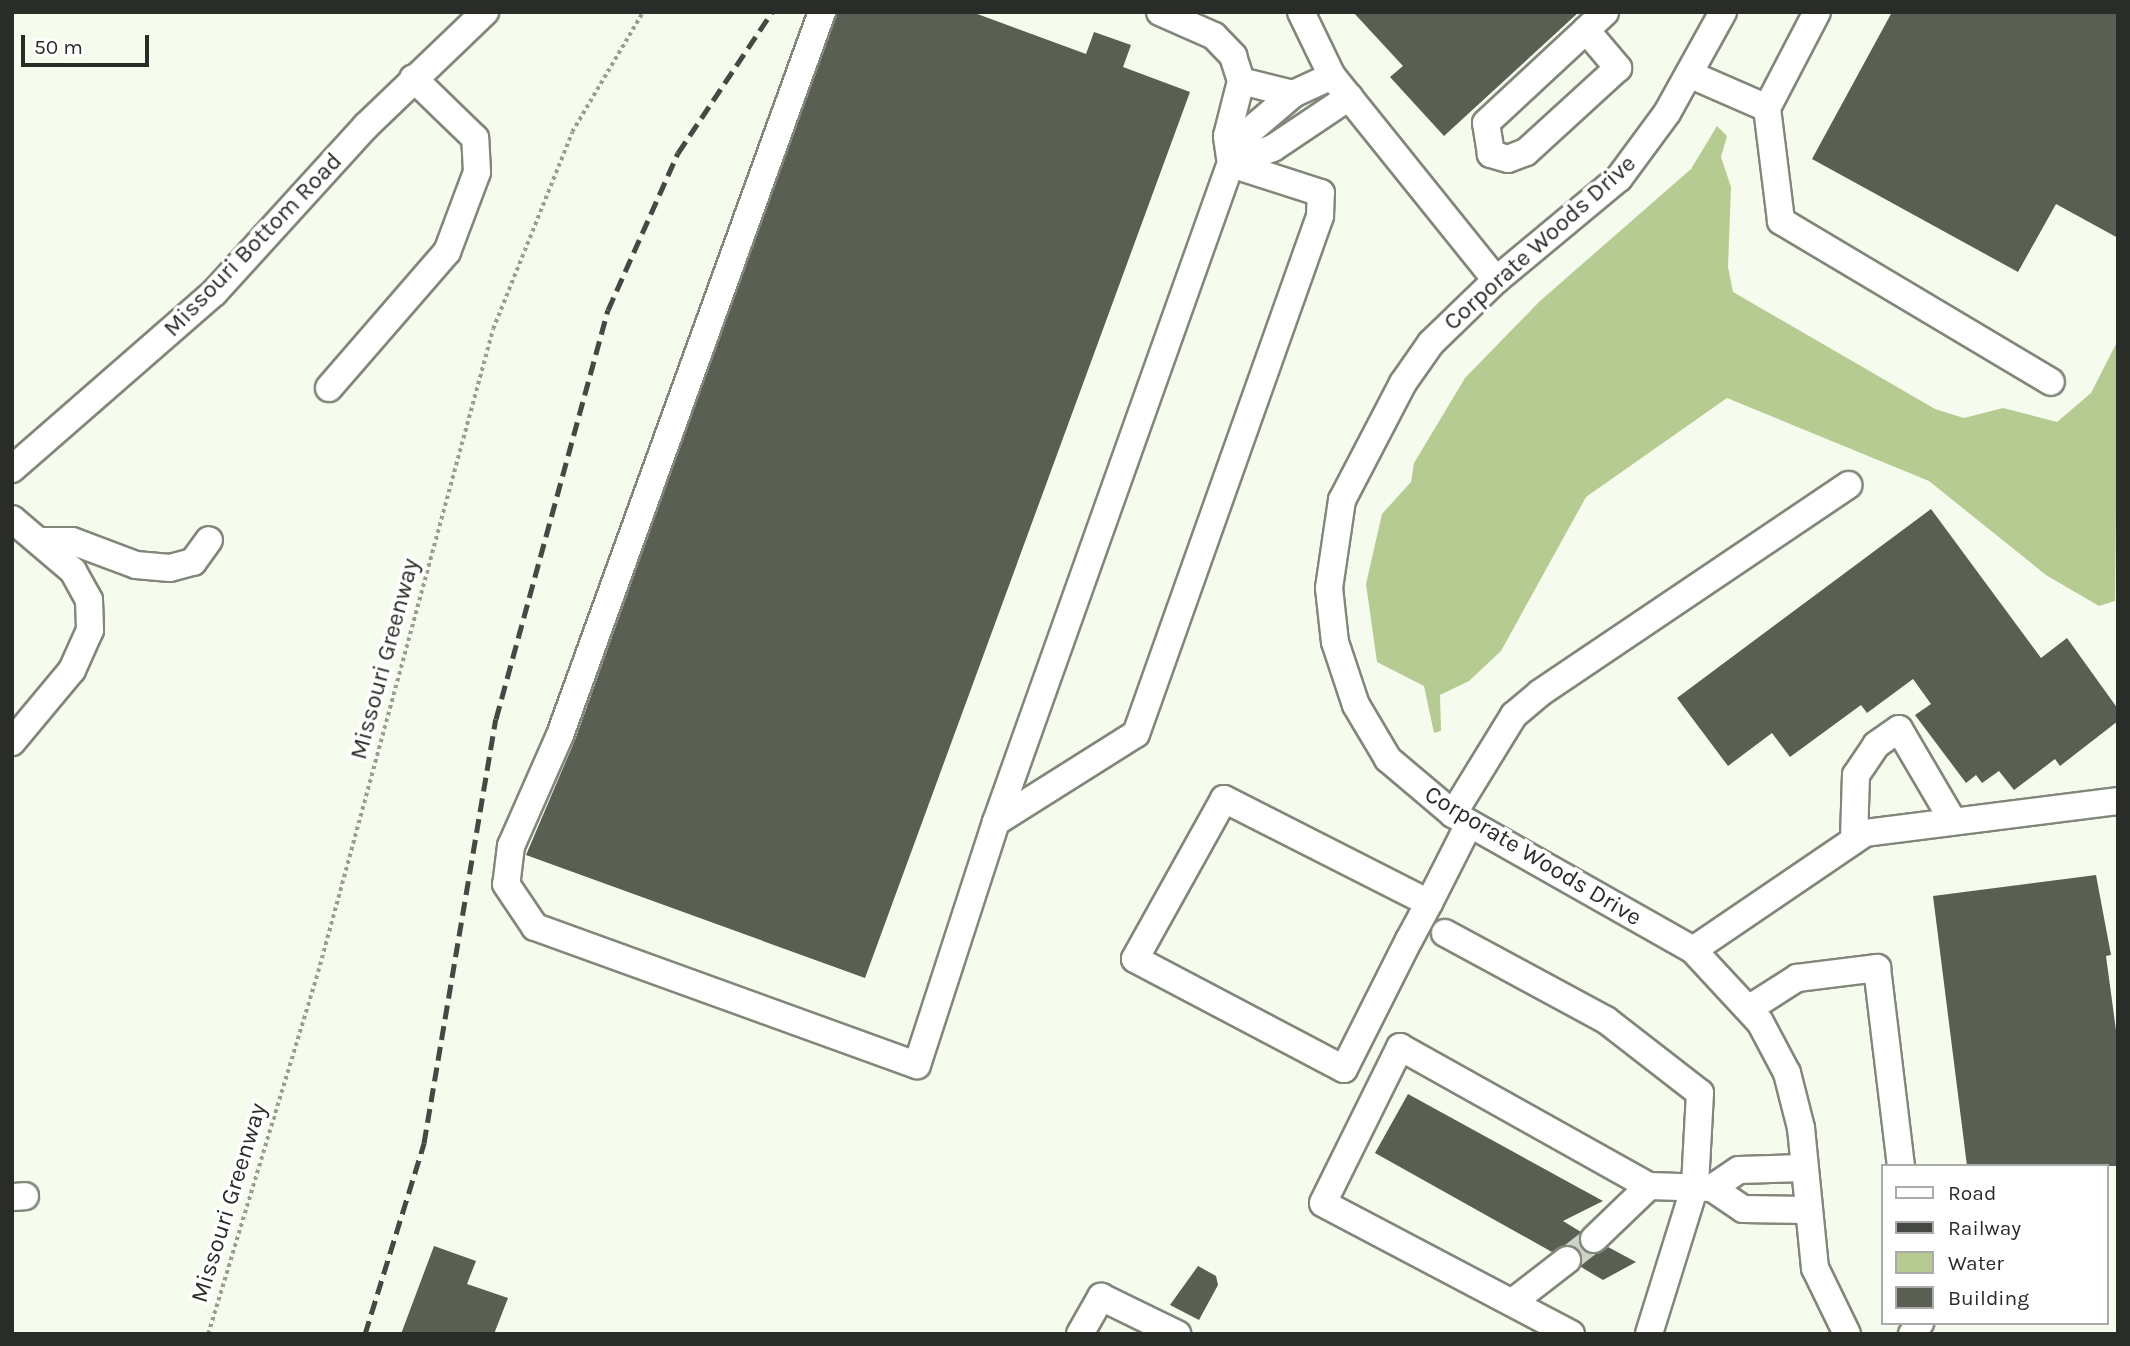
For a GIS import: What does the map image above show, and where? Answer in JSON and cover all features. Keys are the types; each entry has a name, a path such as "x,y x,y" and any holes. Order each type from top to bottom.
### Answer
{"street":[{"name":"Missouri Bottom Road","path":"12,468 214,293 413,78 485,12"},
{"path":"822,12 560,735 512,846 506,884 535,927 917,1065 996,822 1240,140 1293,94 1332,76"},
{"path":"1160,12 1214,36 1233,57 1241,81 1227,136 1231,164"},
{"path":"1301,12 1332,76 1496,280"},
{"path":"1817,12 1767,108 1781,221 2051,382"},
{"name":"Corporate Woods Drive","path":"1718,14 1689,74 1619,178 1496,280 1431,343 1403,383 1354,474 1333,530 1329,588 1335,642 1356,705 1388,759 1461,819 1693,950 1749,1008 1787,1073 1804,1168 1815,1268 1847,1334"},
{"path":"1596,21 1618,68 1526,152 1508,159 1492,153 1486,123 1596,21"},
{"path":"1689,74 1767,108"},
{"path":"329,388 447,252 477,172 475,138 413,78"},
{"path":"1241,81 1293,94"},
{"path":"1231,164 1273,148 1349,97"},
{"path":"996,822 1136,734 1320,216 1321,193 1231,164"},
{"path":"1429,903 1224,799 1135,959 1344,1069 1429,903 1461,819 1514,715 1540,693 1848,485"},
{"path":"12,519 73,570 89,600 90,630 72,670 12,742"},
{"path":"41,541 72,541 136,565 170,568 193,562 209,540"},
{"path":"1854,839 1856,775 1876,746 1899,729 1954,821"},
{"path":"1693,950 1854,839 1954,821 2118,801"},
{"path":"1445,933 1606,1020 1700,1093 1703,1187 1649,1334"},
{"path":"1749,1008 1797,978 1877,968 1901,1164"},
{"path":"1571,1334 1514,1301 1324,1203 1400,1047 1649,1186 1703,1187 1739,1170 1804,1168"},
{"path":"1594,1239 1649,1186"},
{"path":"1703,1187 1743,1209 1807,1210"},
{"path":"1514,1301 1567,1260"},
{"path":"1080,1334 1101,1297 1177,1334"}],"path":[{"name":"Missouri Greenway","path":"208,1334 318,972 497,317 572,132 643,12"}],"water":[{"path":"1717,126 1727,136 1721,157 1731,187 1728,267 1733,292 1935,409 1964,418 2003,408 2057,422 2091,393 2118,340 2115,601 2099,606 2046,575 1929,481 1727,398 1586,497 1501,651 1469,681 1440,695 1441,731 1434,733 1424,686 1377,662 1366,584 1382,514 1411,482 1414,463 1465,378 1540,301 1691,169"}],"building":[{"path":"837,12 972,12 1086,54 1094,32 1131,45 1123,67 1190,92 865,978 526,855 575,740"},
{"path":"1353,12 1579,12 1444,136 1390,77 1403,66"},
{"path":"1892,12 2118,12 2118,238 2056,204 2018,272 1812,159"},
{"path":"1931,509 2041,658 2067,638 2118,709 2118,721 2060,766 2055,759 2014,790 1999,771 1982,783 1976,775 1966,783 1915,715 1931,704 1913,679 1867,713 1861,705 1790,757 1772,733 1728,766 1677,698"},
{"path":"2096,875 2111,955 2106,956 2118,1045 2118,1166 1967,1164 1933,896"},
{"path":"1408,1094 1603,1201 1563,1221 1581,1232 1579,1243 1589,1254 1608,1247 1636,1262 1603,1280 1581,1267 1574,1246 1552,1252 1375,1153"},
{"path":"434,1246 476,1261 467,1284 508,1298 494,1334 401,1334"},
{"path":"1198,1266 1216,1276 1218,1285 1199,1320 1170,1305"}],"tunnel":[{"path":"1567,1260 1594,1239"}],"railway":[{"path":"365,1334 424,1143 496,719 608,310 678,153 772,12"}]}
